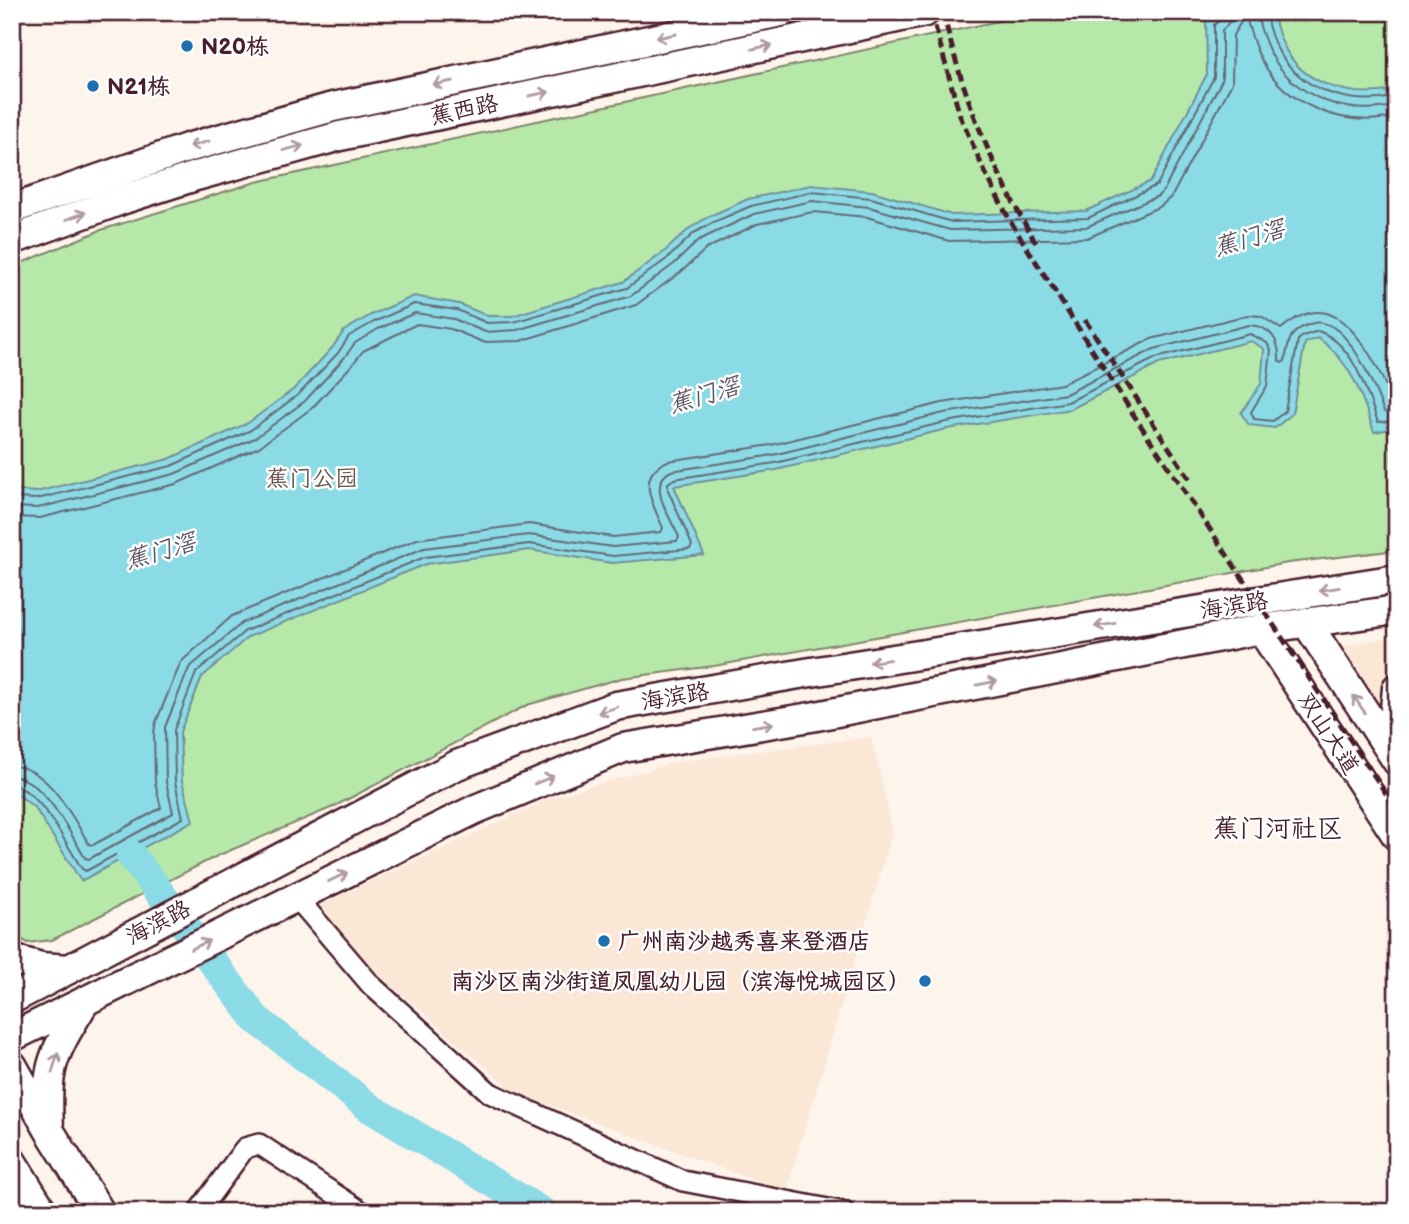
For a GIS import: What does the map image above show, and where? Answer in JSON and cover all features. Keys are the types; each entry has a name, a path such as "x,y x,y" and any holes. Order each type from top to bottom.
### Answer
{"street":[{"name":"蕉西路","path":"12,209 187,148 333,107 780,12"},
{"name":"蕉西路","path":"12,240 195,176 340,135 925,12"},
{"name":"海滨路","path":"12,999 457,765 615,706 805,673 1397,579"},
{"name":"海滨路","path":"12,1037 476,808 623,748 811,717 1261,629 1397,610"},
{"name":"双山大道","path":"1306,622 1397,761"},
{"name":"双山大道","path":"1261,629 1397,836"},
{"path":"1397,688 1394,719 1397,749"},
{"path":"296,897 370,985 490,1093 682,1181 844,1212"},
{"path":"12,958 41,967 69,969"},
{"path":"49,1130 48,1098 52,1066 66,1034 85,1002"},
{"path":"12,1065 100,1212"},
{"path":"198,1212 244,1148 259,1144 362,1212"},
{"path":"12,1162 43,1212"}],"shaded area":[{"path":"1397,636 1397,735 1339,647"},
{"name":"广州南沙越秀喜来登酒店","path":"871,737 893,831 786,1192 514,1092 380,975 316,907 553,797 680,761"}],"green space":[{"name":"蕉门公园","path":"1040,12 1397,12 1397,550 1288,563 714,666 622,678 527,705 333,807 217,856 52,940 28,943 12,935 12,267 101,230 256,182"}],"water":[{"name":"蕉门滘","path":"1222,12 1272,12 1281,40 1292,59 1316,80 1347,90 1364,92 1397,89 1397,428 1374,432 1360,392 1347,368 1318,338 1305,343 1292,414 1275,428 1249,425 1241,413 1261,384 1264,349 1251,341 1159,364 1071,409 947,429 776,470 674,486 704,555 612,563 529,550 426,564 248,637 202,677 180,732 182,781 193,821 81,881 35,808 12,790 12,490 36,492 169,459 248,423 294,389 344,331 371,315 414,296 459,304 488,316 512,316 623,282 664,252 690,228 748,199 811,185 872,191 952,215 1086,211 1151,181 1207,74 1206,19"}],"waterway":[{"path":"131,855 256,1019 370,1108 542,1212"}],"railway":[{"path":"931,12 960,116 1010,221 1133,414 1397,810"},
{"path":"943,12 980,131 1006,188 1036,243"},
{"path":"1085,320 1191,481"}],"place":[{"name":"N20栋","path":"187,46"},
{"name":"N21栋","path":"93,86"},
{"name":"广州南沙越秀喜来登酒店","path":"604,941"},
{"name":"南沙区南沙街道凤凰幼儿园（滨海悦城园区）","path":"925,981"}],"district":[{"name":"蕉门河社区","path":"1278,828"}]}
